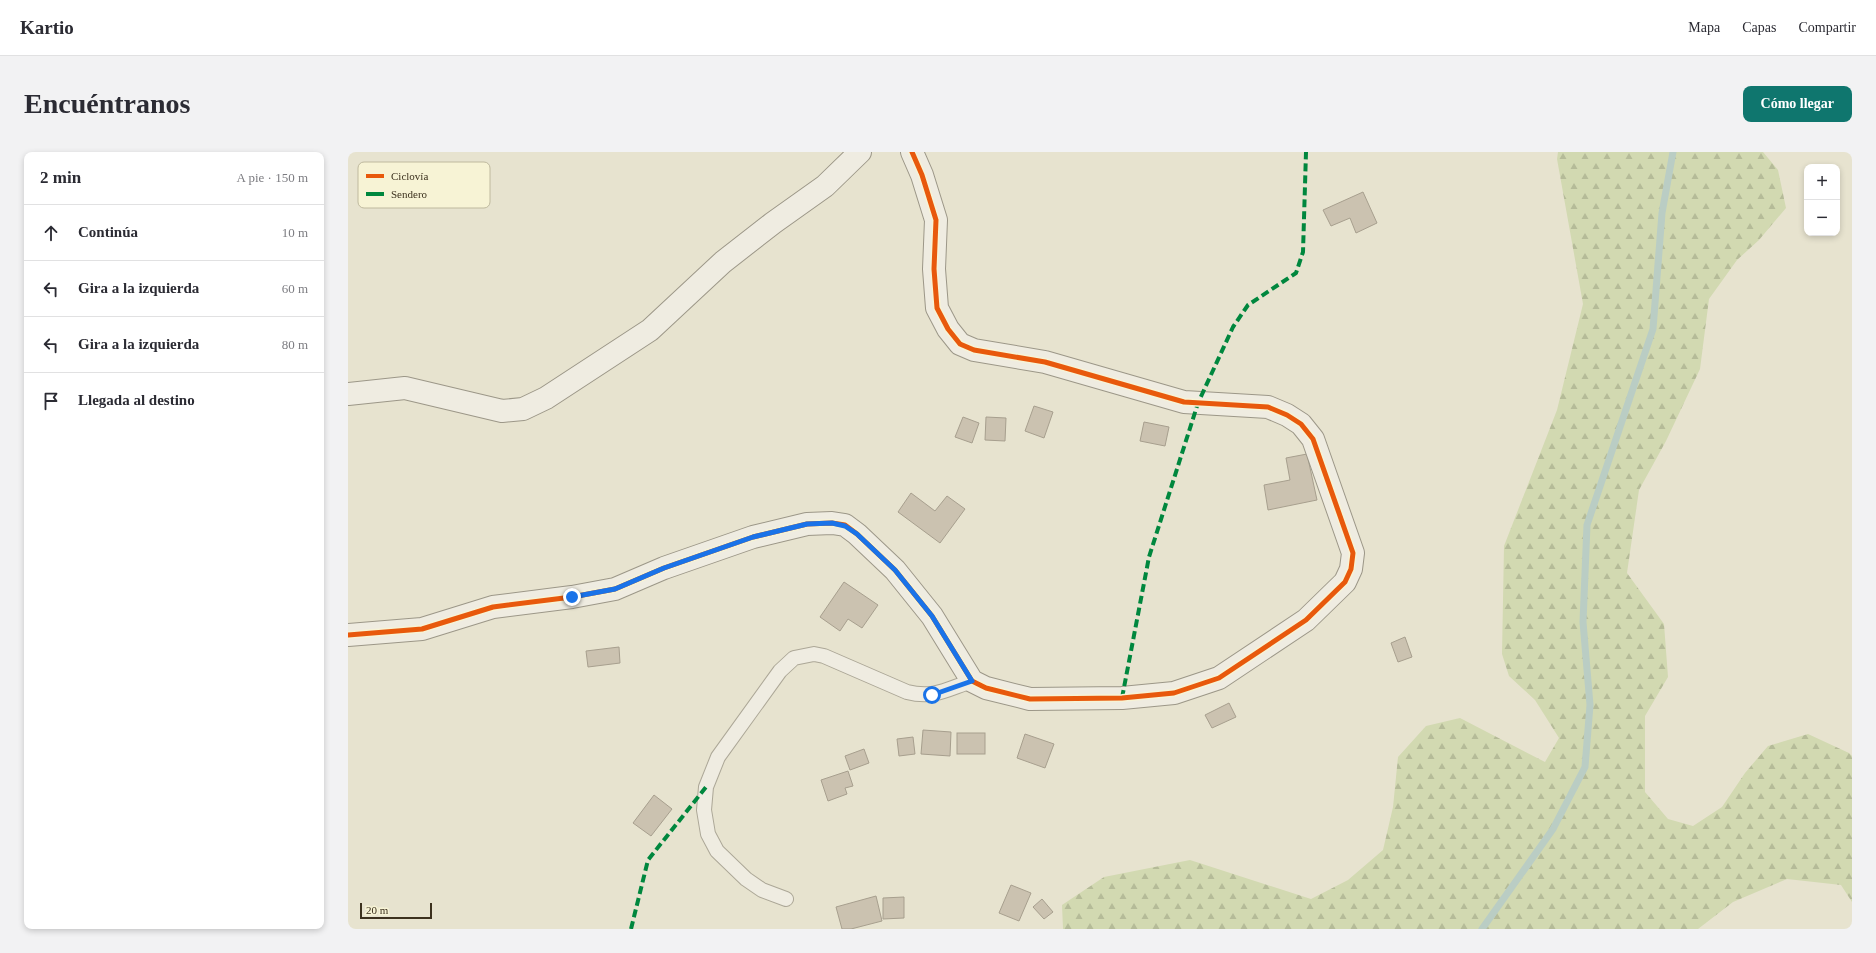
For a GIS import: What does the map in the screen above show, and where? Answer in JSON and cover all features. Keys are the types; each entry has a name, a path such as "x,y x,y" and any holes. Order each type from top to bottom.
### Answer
{"street":[{"path":"348,394 405,388 502,412 523,409 546,398 650,330 723,262 772,223 826,186 860,152"},
{"path":"348,635 422,629 493,607 572,597 615,589 664,568 753,537 807,524 832,523 845,526 857,534 895,570 932,616 972,681 986,688 1030,699 1122,698 1174,693 1219,678 1306,620 1345,582 1351,569 1353,553 1313,439 1301,424 1287,415 1268,407 1184,402 1045,362 974,350 960,344 948,329 937,308 934,269 936,220 922,175 912,152"}],"lane":[{"path":"786,899 762,890 746,879 717,850 708,834 704,810 706,787 718,757 780,671 794,658 814,654 824,656 907,692 919,695 932,695 972,681"}],"green space":[{"path":"1558,152 1763,152 1778,170 1786,208 1759,240 1737,260 1709,299 1700,369 1666,441 1639,490 1627,573 1664,624 1668,677 1645,716 1645,792 1668,819 1693,826 1722,807 1745,773 1768,746 1808,734 1849,753 1852,756 1852,902 1841,885 1787,879 1733,902 1698,929 1063,929 1062,905 1104,877 1190,860 1311,899 1348,880 1383,850 1393,807 1398,757 1426,726 1460,718 1545,762 1559,738 1535,700 1509,676 1502,654 1504,546 1557,410 1583,304 1557,159"}],"building":[{"path":"1363,192 1377,223 1356,233 1350,218 1331,226 1323,210"},
{"path":"1034,406 1053,412 1044,438 1025,431"},
{"path":"963,417 979,423 972,443 955,437"},
{"path":"986,417 1006,418 1005,441 985,440"},
{"path":"1144,422 1169,427 1165,446 1140,441"},
{"path":"1307,454 1317,500 1268,510 1264,485 1290,480 1286,458"},
{"path":"911,493 935,511 947,496 965,509 940,543 898,512"},
{"path":"844,582 878,605 862,628 848,619 840,631 820,617"},
{"path":"1405,637 1412,657 1398,662 1391,643"},
{"path":"619,647 620,663 588,667 586,651"},
{"path":"1229,703 1236,717 1212,728 1205,715"},
{"path":"923,730 951,732 950,756 921,754"},
{"path":"957,733 985,733 985,754 957,754"},
{"path":"1025,734 1054,744 1045,768 1017,758"},
{"path":"913,737 915,754 899,756 897,739"},
{"path":"864,749 869,763 850,770 845,756"},
{"path":"848,771 853,786 845,788 847,794 828,801 821,780"},
{"path":"654,795 672,809 651,836 633,823"},
{"path":"1011,885 1031,893 1019,921 999,913"},
{"path":"876,896 882,921 851,929 842,929 836,907"},
{"path":"904,897 904,918 883,919 883,898"},
{"path":"1042,899 1053,912 1044,919 1033,907"}],"waterway":[{"path":"1482,929 1553,829 1585,767 1590,705 1583,622 1587,525 1653,329 1662,213 1673,152"}],"marked path":[{"path":"1122,698 1149,557 1198,403 1233,327 1248,305 1296,273 1303,252 1306,152"},
{"path":"631,929 648,860 706,787"}],"cycle path":[{"path":"348,635 422,629 493,607 572,597 615,589 664,568 753,537 807,524 832,523 845,525 857,534 895,570 932,616 972,681 986,688 1030,699 1122,698 1174,693 1219,678 1306,620 1345,582 1351,569 1353,553 1313,439 1301,424 1287,415 1268,407 1184,402 1045,362 974,350 960,344 948,329 937,308 934,269 936,220 922,175 912,152"}],"route":[{"path":"572,597 615,589 664,568 753,537 807,524 832,523 845,526 857,534 895,570 932,616 972,681 932,695"}]}
